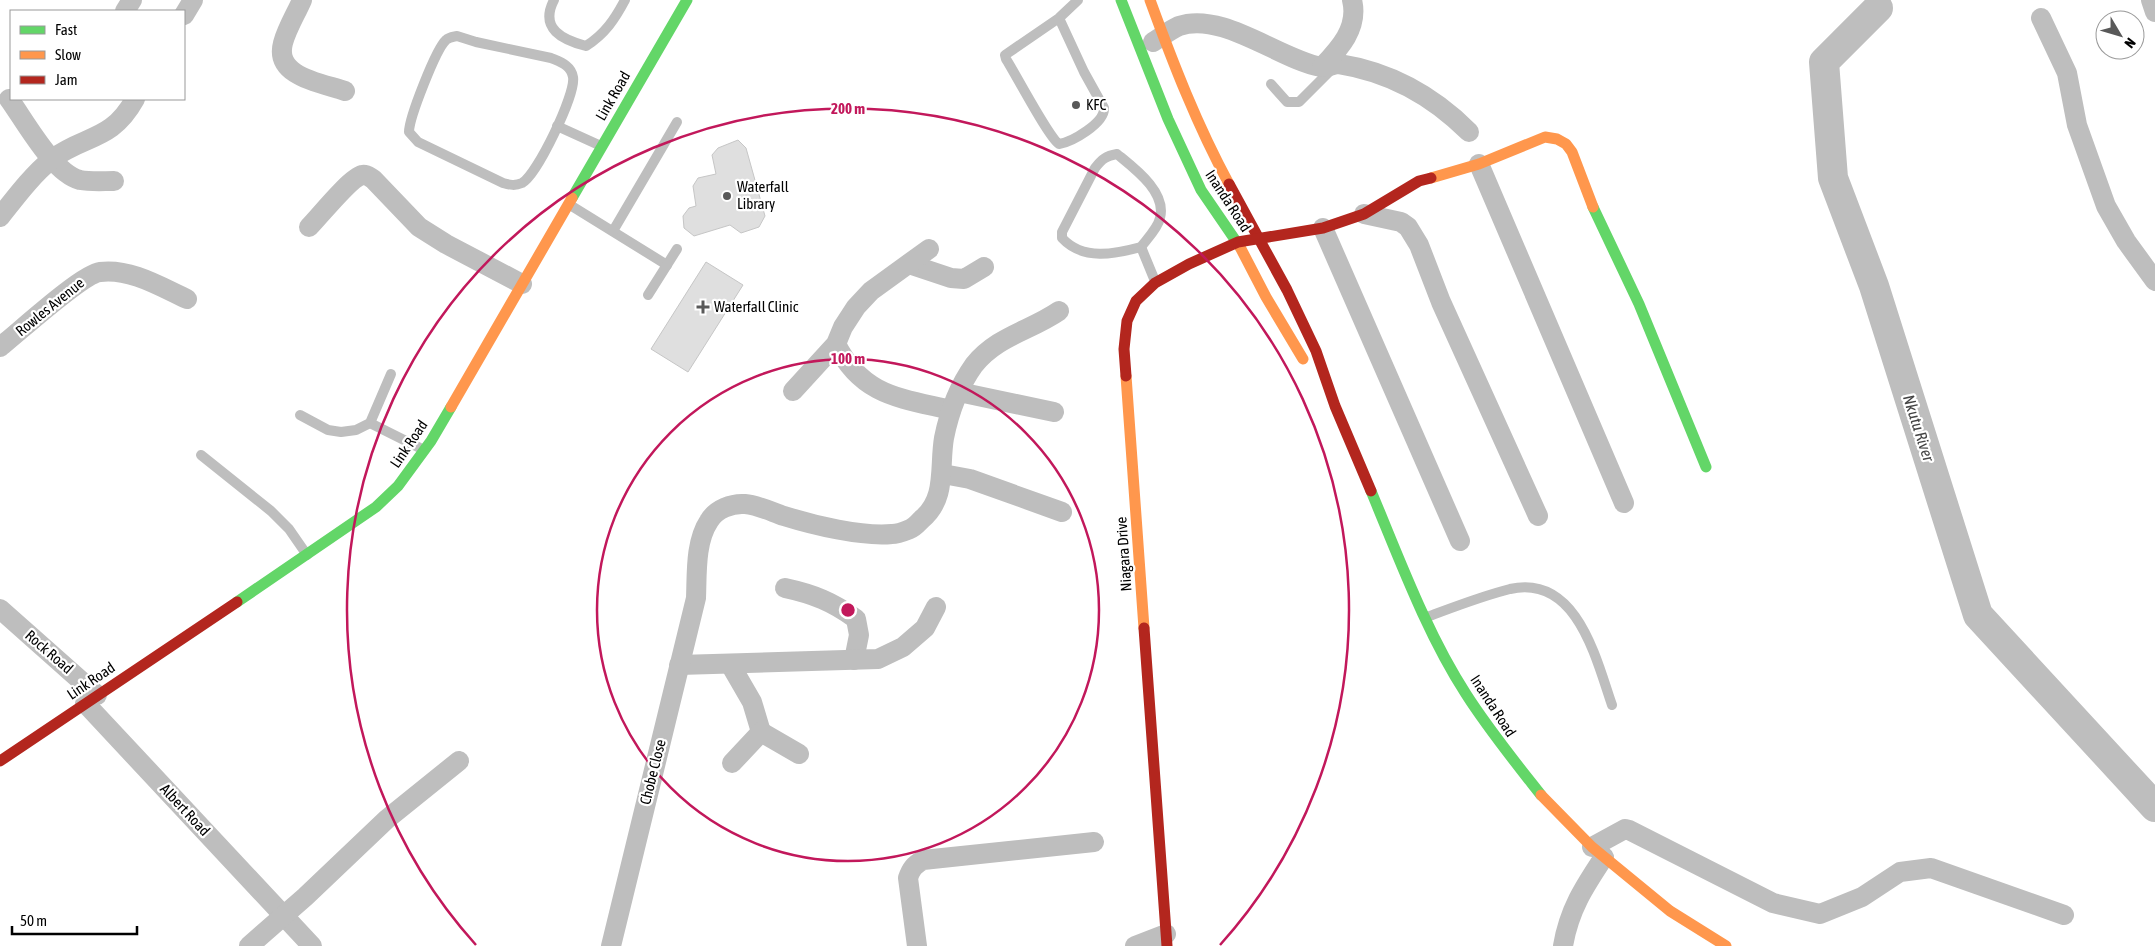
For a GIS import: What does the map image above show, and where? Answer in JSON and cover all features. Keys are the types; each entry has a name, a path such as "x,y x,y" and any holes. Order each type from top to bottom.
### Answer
{"street":[{"path":"185,12 193,0"},
{"path":"302,0 283,42 282,53 284,62 290,70 298,75 345,90"},
{"name":"Link Road","path":"0,760 307,556 376,508 398,486 424,451 687,0"},
{"name":"Inanda Road","path":"1121,0 1180,147 1201,190 1238,242 1298,352 1335,406"},
{"name":"Inanda Road","path":"1150,0 1209,148 1287,290 1316,351 1335,406 1424,618 1465,693 1503,748 1546,802 1598,852 1670,911 1726,946"},
{"path":"1329,66 1352,28 1352,0"},
{"path":"2151,0 2155,12"},
{"path":"2041,18 2067,74 2077,125 2106,206 2126,240 2155,281"},
{"path":"1140,48 1178,27 1192,24 1217,27 1329,66 1391,78 1418,91 1448,112 1469,132"},
{"path":"0,218 19,193 52,159 107,132 119,122 134,100"},
{"path":"7,102 52,159 68,175 79,180 114,181"},
{"name":"Niagara Drive","path":"1167,940 1124,349 1127,322 1136,301 1155,283 1189,264 1238,242 1322,228 1364,214 1419,180 1479,164 1545,137 1557,139 1566,144 1572,152 1581,179 1604,232 1640,304 1706,467"},
{"path":"1479,164 1624,504"},
{"path":"309,228 352,182 360,176 366,175 373,179 420,227 446,244 522,284"},
{"path":"1364,214 1401,222 1408,226 1419,246 1441,302 1538,516"},
{"path":"1322,228 1460,541"},
{"path":"793,391 836,344 843,327 856,307 871,291 929,249"},
{"path":"909,264 950,278 964,279 984,267"},
{"name":"Rowles Avenue","path":"0,347 87,276 99,272 138,277 187,299"},
{"name":"Chobe Close","path":"611,946 696,598 698,558 703,533 710,519 721,509 734,504 746,504 806,523 869,533 894,534 913,528 929,514 939,495 943,474 944,440 955,401 974,366 1000,341 1046,320 1059,311"},
{"path":"836,344 853,372 866,383 884,393 1054,412"},
{"path":"943,474 970,479 1062,512"},
{"path":"785,588 814,594 856,619 859,635 854,660"},
{"path":"679,665 878,659 903,647 925,628 936,606"},
{"name":"Rock Road","path":"0,609 91,699"},
{"path":"730,664 752,702 762,732 799,754"},
{"name":"Albert Road","path":"91,699 312,946"},
{"path":"732,763 762,732"},
{"path":"249,946 284,916 387,819 459,761"},
{"path":"1563,946 1574,905 1598,852 1625,830 1629,830 1772,903 1820,914 1862,896 1900,872 1930,868 2064,915"},
{"path":"917,946 908,878 910,870 915,864 922,860 1094,842"},
{"path":"1135,946 1167,940"}],"lane":[{"path":"554,0 549,15 554,30 570,42 586,46 606,30 625,0"},
{"path":"1059,18 1084,72 1104,108 1104,114 1100,120 1086,131 1059,144 1046,128 1005,55 1059,18 1078,0"},
{"path":"457,36 476,42 551,58 562,62 570,69 573,78 572,91 557,126 529,177 522,183 514,186 503,183 418,142 409,132 409,126 420,94 442,45 451,37 457,36"},
{"path":"1271,84 1287,102 1299,102 1329,66"},
{"path":"612,231 677,122"},
{"path":"557,126 601,146"},
{"path":"1117,154 1142,174 1161,202 1160,218 1142,247 1123,252 1092,254 1073,248 1062,238 1062,232 1085,184 1102,159 1109,155 1117,154"},
{"path":"568,204 667,265"},
{"path":"1142,247 1155,283"},
{"path":"648,295 677,249"},
{"path":"300,415 328,430 341,432 356,430 370,423 391,374"},
{"path":"370,423 424,451"},
{"path":"201,455 272,511 290,529 307,556"},
{"path":"1424,618 1512,588 1536,588 1552,595 1568,607 1580,622 1590,642 1612,705"}],"building":[{"name":"Waterfall Library","path":"738,140 746,148 765,216 759,227 741,233 730,225 694,236 684,228 683,216 689,208 696,206 693,186 698,178 716,174 712,155 718,148"},
{"name":"Waterfall Clinic","path":"706,262 743,285 688,372 651,349"}],"waterway":[{"name":"Nkutu River","path":"1878,8 1824,62 1833,178 1874,286 1978,615 2155,807"}],"traffic: fast":[{"path":"572,198 687,0"},
{"path":"1121,0 1168,119 1201,190 1240,247"},
{"path":"1593,207 1639,304 1706,467"},
{"path":"237,602 376,507 398,486 431,441 451,407"},
{"path":"1371,491 1414,595 1452,671 1502,746 1541,795"}],"traffic: slow":[{"path":"1150,0 1186,94 1229,184"},
{"path":"1431,178 1479,164 1545,137 1557,139 1566,144 1572,152 1593,207"},
{"path":"451,407 572,198"},
{"path":"1240,247 1266,297 1303,359"},
{"path":"1126,376 1144,628"},
{"path":"1541,795 1592,847 1670,911 1726,946"}],"traffic: jam":[{"path":"1126,376 1124,349 1127,321 1136,301 1155,283 1189,264 1238,242 1323,228 1364,214 1419,181 1431,178"},
{"path":"1229,184 1287,290 1316,351 1335,406 1371,491"},
{"path":"0,761 237,602"},
{"path":"1144,628 1167,946"}],"place":[{"name":"KFC","path":"1076,105"},
{"name":"Waterfall Library","path":"727,196"},
{"name":"Waterfall Clinic","path":"703,307"}]}
